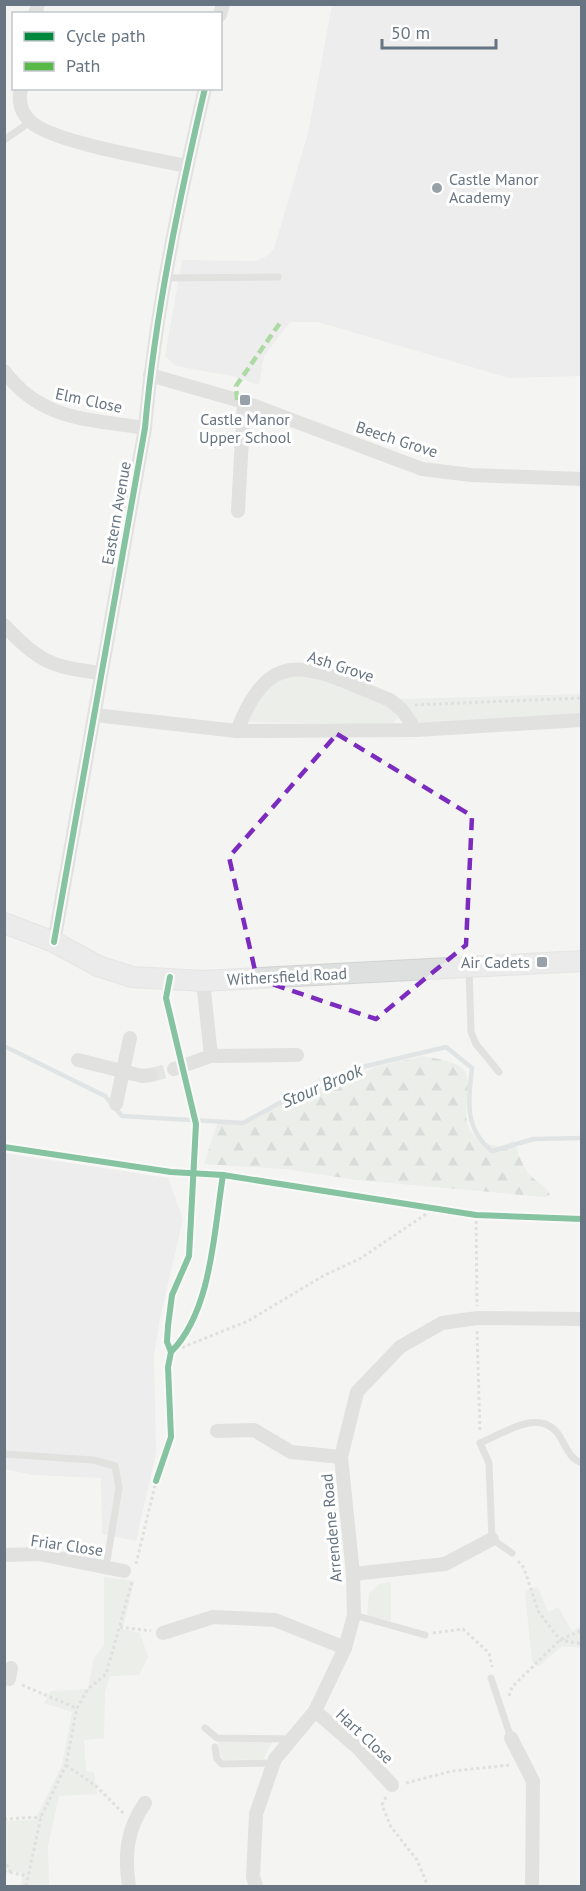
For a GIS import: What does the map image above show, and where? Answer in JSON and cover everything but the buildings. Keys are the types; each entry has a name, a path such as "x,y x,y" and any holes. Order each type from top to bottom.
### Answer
{"street":[{"path":"21,90 19,97 22,112 30,122 44,132 131,155 187,166"},
{"name":"Eastern Avenue","path":"54,942 145,428 150,375 167,278 187,166 205,90"},
{"name":"Elm Close","path":"4,371 25,395 41,406 85,419 145,428"},
{"name":"Beech Grove","path":"150,375 244,402 422,469 471,475 582,479"},
{"path":"238,511 244,402"},
{"path":"4,625 48,663 68,669 101,673"},
{"name":"Ash Grove","path":"237,731 246,706 257,689 271,676 285,670 302,668 390,700 397,705 416,730"},
{"path":"94,715 237,731 416,730 582,720"},
{"name":"Withersfield Road","path":"4,923 54,942 98,966 132,977 203,981 582,961"},
{"path":"203,981 211,1056"},
{"path":"116,1104 130,1038"},
{"path":"174,1069 211,1056 297,1055"},
{"path":"78,1060 122,1072 142,1076 151,1075"},
{"name":"Arrendene Road","path":"256,1887 253,1877 256,1814 273,1763 315,1711 345,1648 354,1615 353,1574 341,1457 357,1392 400,1347 442,1323 477,1318 582,1319"},
{"path":"217,1431 254,1430 291,1452 341,1457"},
{"path":"353,1574 445,1564 492,1539"},
{"name":"Friar Close","path":"4,1555 39,1554 124,1571"},
{"path":"163,1633 213,1617 275,1620 345,1648"},
{"name":"Hart Close","path":"315,1711 358,1748 392,1785"},
{"path":"511,1738 533,1781 532,1887"},
{"path":"129,1887 126,1865 132,1822 145,1803"}],"lane":[{"path":"4,140 30,122"},
{"path":"167,278 278,277"},
{"path":"469,967 471,1032 476,1044 499,1072"},
{"path":"512,1553 492,1539 489,1463 480,1443 530,1422 540,1421 549,1424 559,1432 569,1454 582,1463"},
{"path":"4,1454 93,1460 115,1466 119,1488 106,1567"},
{"path":"354,1615 425,1635"},
{"path":"491,1678 511,1738"},
{"path":"204,1728 217,1738 292,1739"},
{"path":"215,1747 217,1759 222,1764 273,1763"}],"path":[{"path":"397,705 582,698"},
{"path":"423,1207 446,1210"},
{"path":"170,1356 248,1321 324,1276 361,1258 435,1209"},
{"path":"466,1214 488,1216"},
{"path":"170,1356 184,1339"},
{"path":"167,1342 170,1356"},
{"path":"26,1887 41,1817 66,1765 77,1708 88,1689 106,1674 160,1471"},
{"path":"512,1553 524,1568 538,1611 560,1640 582,1644"},
{"path":"120,1627 163,1633"},
{"path":"425,1635 463,1629 489,1653 490,1665 498,1672"},
{"path":"503,1717 512,1687 560,1640 582,1630"},
{"path":"8,1675 77,1708"},
{"path":"505,1680 512,1687"},
{"path":"428,1887 417,1860 391,1827 382,1804 392,1785 419,1781 452,1771 525,1764"},
{"path":"66,1765 96,1786 132,1822"},
{"path":"4,1819 41,1817"},
{"path":"4,1859 11,1873"},
{"path":"4,1871 27,1876"}],"highlighted area":[{"path":"337,734 472,816 466,945 376,1019 257,979 229,857"}],"shaded area":[{"name":"Castle Manor Academy","path":"332,5 581,5 581,376 509,378 318,322 290,322 264,356 259,385 232,376 176,366 165,356 182,260 256,261 267,256 274,249 308,133"},
{"path":"4,1153 168,1178 183,1219 160,1318 154,1355 156,1452 136,1541 102,1534 101,1478 32,1475 5,1469"}],"green space":[{"path":"301,673 386,705 400,717 391,724 249,722 247,718 271,682"},
{"path":"581,694 581,717 421,723 399,699"},
{"path":"423,1056 450,1062 463,1069 467,1077 468,1088 467,1124 473,1134 484,1142 502,1147 513,1140 527,1171 550,1195 545,1197 357,1180 285,1169 204,1164 217,1124 235,1124 249,1120 324,1076 363,1073 375,1067"},
{"path":"104,1577 134,1581 123,1629 140,1633 148,1657 139,1675 110,1676 105,1692 104,1738 84,1740 86,1771 94,1772 97,1794 59,1796 48,1846 49,1886 21,1886 22,1873 5,1869 5,1821 35,1820 62,1765 72,1712 44,1703 51,1691 88,1689 94,1658 104,1646"},
{"path":"391,1582 391,1621 367,1616 369,1593 379,1584"},
{"path":"538,1587 548,1612 558,1607 572,1631 581,1626 582,1648 562,1646 538,1667 532,1662 525,1591"},
{"path":"218,1740 273,1740 263,1759 225,1760 221,1756"}],"waterway":[{"name":"Stour Brook","path":"4,1046 105,1096 122,1116 243,1123 303,1090 358,1068 446,1047 472,1068 469,1103 472,1124 476,1133 492,1151 534,1139 582,1138"}],"tunnel":[{"path":"151,1075 174,1069"}],"marked path":[{"path":"237,400 236,386 282,320"}],"cycle path":[{"path":"54,942 145,428 149,385 169,257 205,90"},
{"path":"156,1481 171,1437 168,1367 171,1352 167,1342 168,1326 172,1295 189,1256 196,1124 166,998 170,977"},
{"path":"4,1147 171,1172 223,1175 476,1215 582,1219"},
{"path":"171,1352 185,1335 203,1292 209,1269 223,1175"}],"place":[{"name":"Castle Manor Academy","path":"437,188"},
{"name":"Castle Manor Upper School","path":"245,400"},
{"name":"Air Cadets","path":"542,962"}]}
